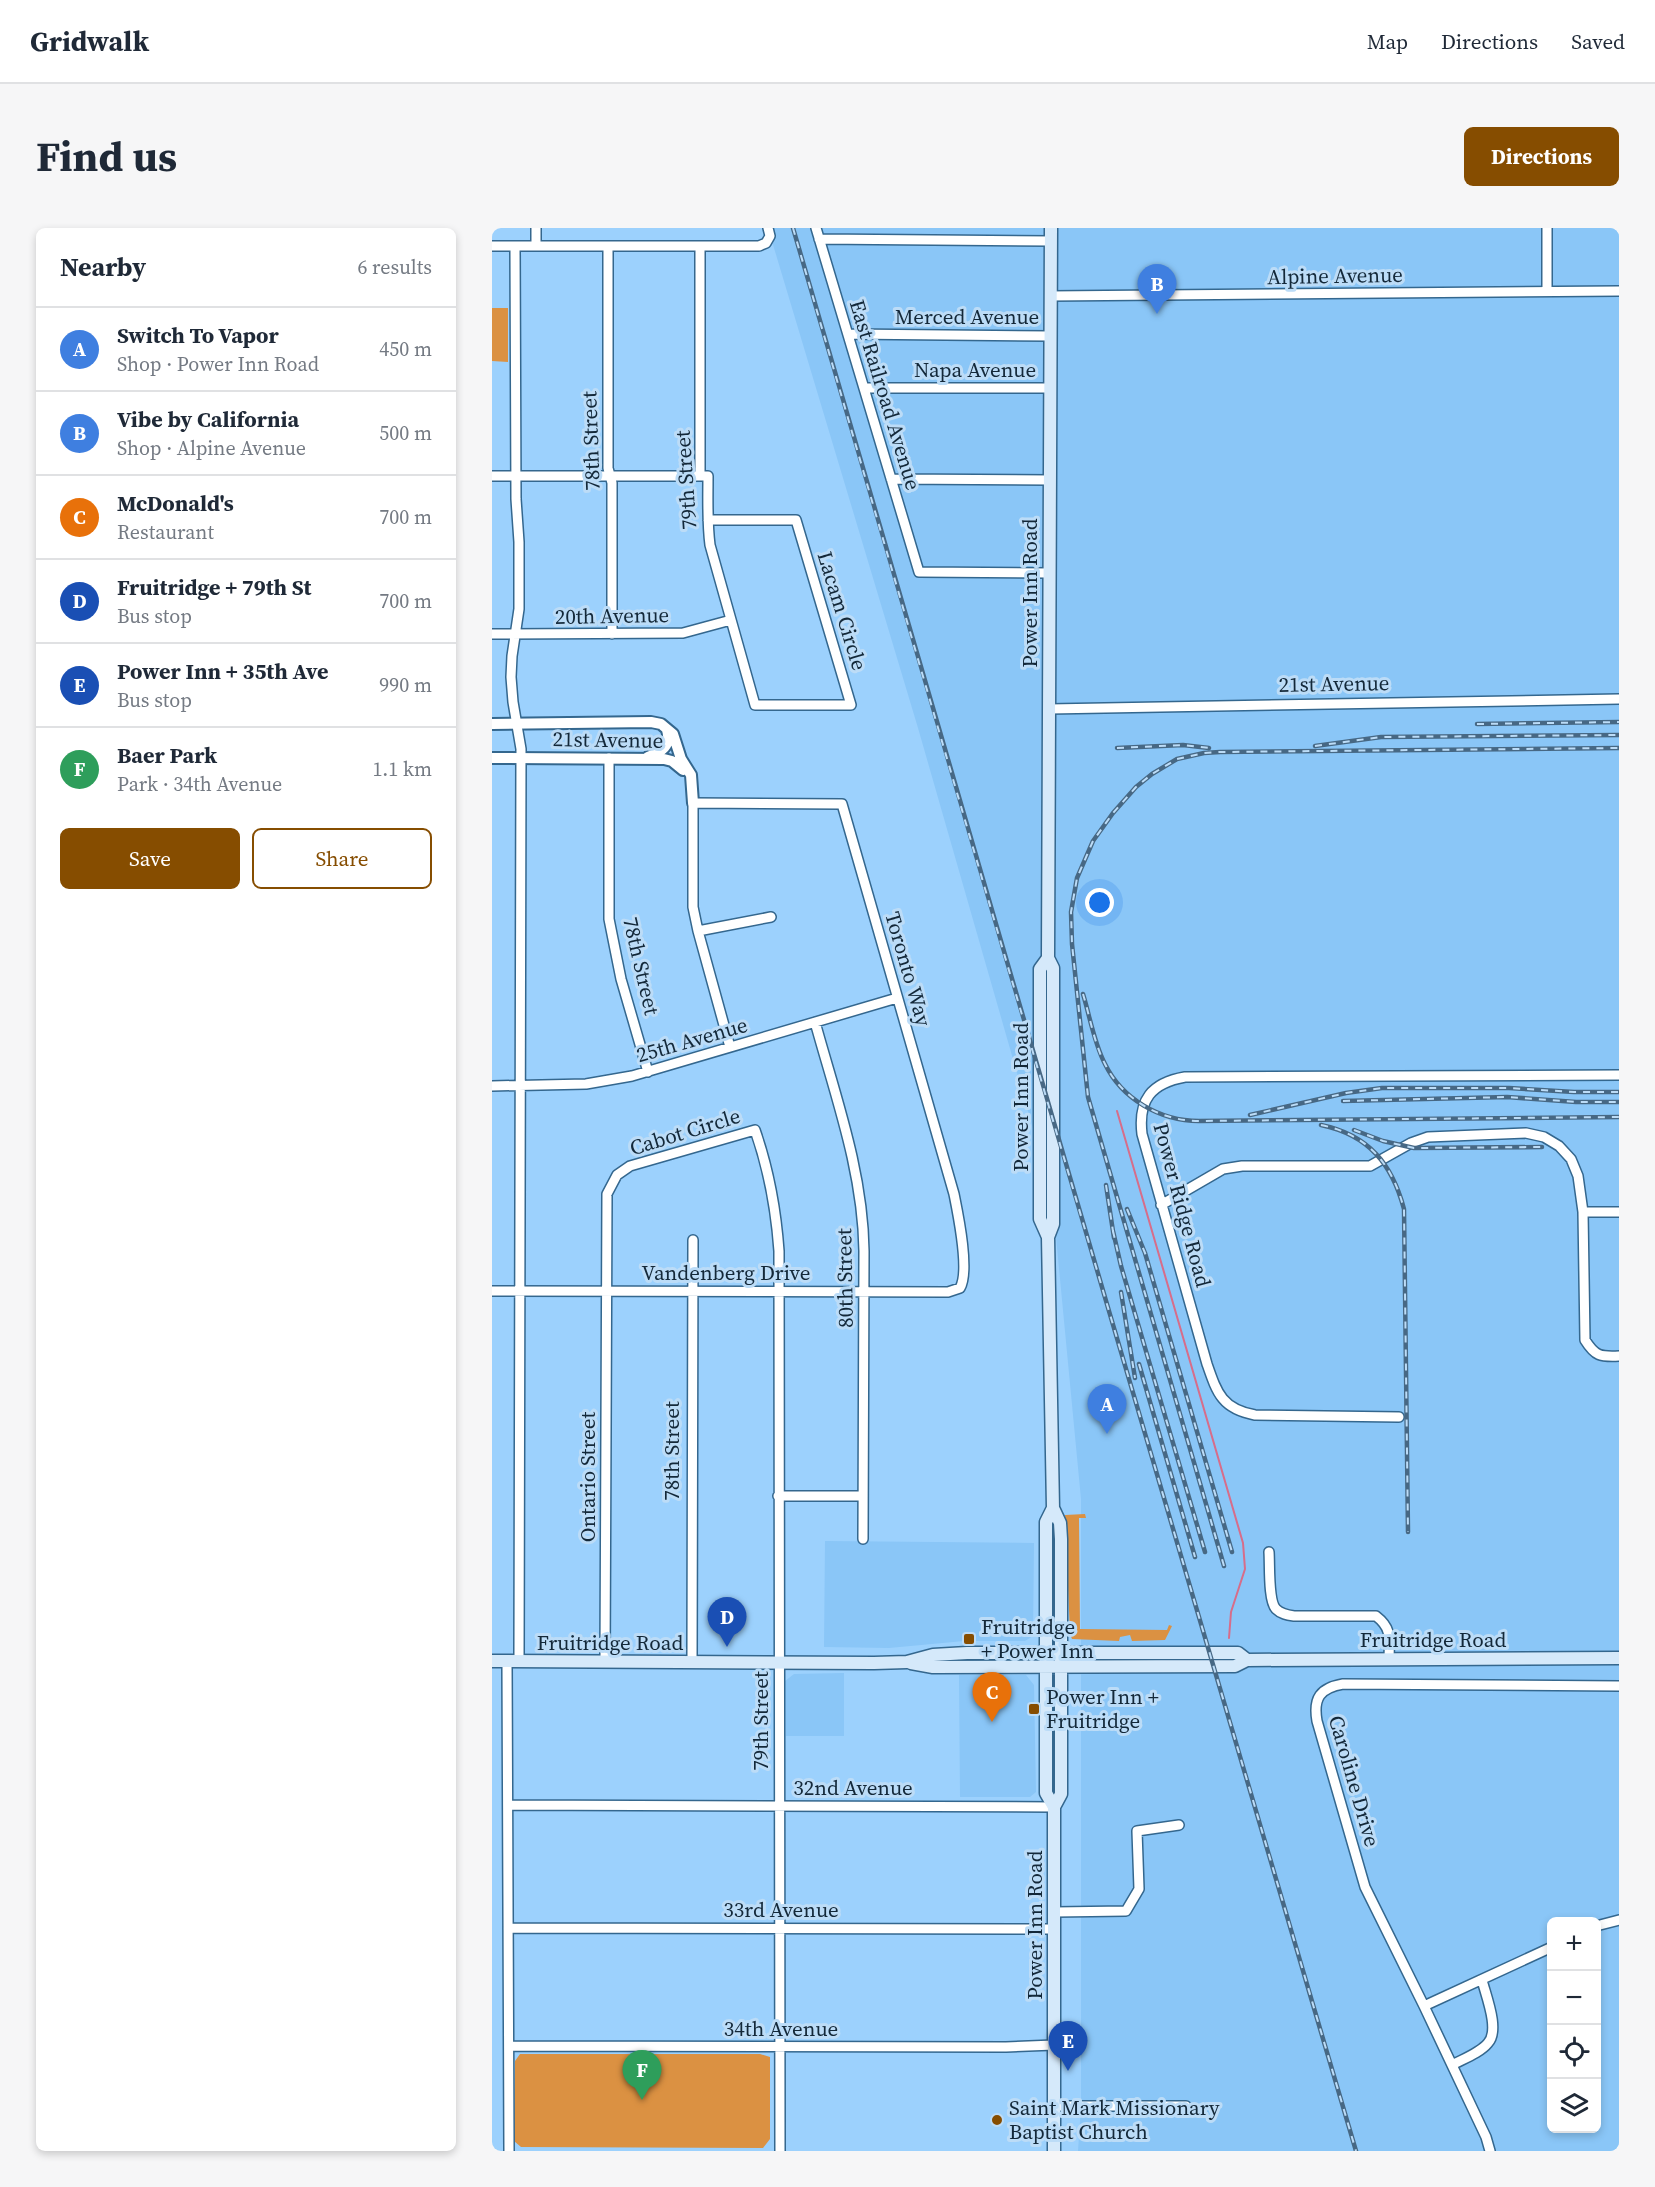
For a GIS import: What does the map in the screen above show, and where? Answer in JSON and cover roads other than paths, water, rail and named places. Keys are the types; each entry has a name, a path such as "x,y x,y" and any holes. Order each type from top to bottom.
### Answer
{"main road":[{"name":"Power Inn Road","path":"1051,228 1048,958 1053,968 1053,1224 1048,1237 1053,1508 1060,1523 1062,1659 1061,1794 1054,1807 1054,2151"},
{"name":"Power Inn Road","path":"1053,1508 1046,1522 1045,1666 1046,1793 1054,1807"},
{"name":"Fruitridge Road","path":"907,1662 933,1655 1046,1653 1062,1659 1235,1666 1247,1660 1619,1658"},
{"name":"Fruitridge Road","path":"492,1661 907,1662 933,1667 1045,1666 1062,1659"}],"street":[{"path":"536,228 536,246"},
{"path":"492,246 759,246 766,243 770,236 768,228"},
{"name":"East Railroad Avenue","path":"816,228 919,572 1049,573"},
{"path":"1547,228 1547,291"},
{"path":"819,239 1051,241"},
{"path":"509,2151 508,1805 513,1662 520,1086 521,749 511,677 514,634 519,609 515,246"},
{"name":"78th Street","path":"608,246 608,468 612,483 612,634"},
{"name":"79th Street","path":"700,246 700,476 708,476 710,545 755,705"},
{"name":"Alpine Avenue","path":"1050,296 1619,291"},
{"name":"Merced Avenue","path":"848,334 1050,336"},
{"name":"Napa Avenue","path":"864,388 1050,388"},
{"path":"492,476 700,476"},
{"path":"891,479 1050,480"},
{"name":"Lacam Circle","path":"708,520 796,520 851,705 755,705"},
{"name":"20th Avenue","path":"492,634 683,633 731,620"},
{"name":"21st Avenue","path":"1049,709 1619,699"},
{"name":"21st Avenue","path":"492,723 651,722 666,728"},
{"path":"642,758 666,748 669,735 666,728"},
{"path":"666,728 673,734 681,759 691,775 692,890 698,931 730,1047"},
{"name":"21st Avenue","path":"492,758 672,760 692,783"},
{"name":"78th Street","path":"609,758 609,918 621,980 648,1072"},
{"name":"Toronto Way","path":"693,804 842,804 958,1214 964,1278 960,1288"},
{"path":"698,931 771,917"},
{"name":"25th Avenue","path":"492,1086 586,1084 648,1072 897,998"},
{"name":"80th Street","path":"815,1022 853,1156 859,1183 864,1231 863,1539"},
{"name":"Power Ridge Road","path":"1399,1417 1255,1414 1239,1412 1225,1403 1216,1390 1207,1364 1161,1205 1142,1134 1140,1118 1144,1102 1154,1089 1168,1080 1185,1077 1619,1075"},
{"name":"Cabot Circle","path":"606,1291 607,1200 610,1187 617,1175 630,1166 755,1130 774,1200 779,1291"},
{"path":"1161,1205 1223,1169 1242,1166 1370,1166 1411,1143 1428,1137 1526,1133 1544,1137 1559,1146 1571,1159 1578,1176 1583,1212 1584,1340 1591,1350 1602,1357 1619,1356"},
{"path":"1583,1212 1619,1212"},
{"name":"78th Street","path":"692,1662 693,1240"},
{"name":"Vandenberg Drive","path":"492,1291 948,1292 960,1288"},
{"name":"Ontario Street","path":"605,1662 606,1291"},
{"name":"79th Street","path":"779,1291 780,2151"},
{"path":"778,1496 863,1496"},
{"path":"1269,1552 1271,1597 1275,1608 1283,1614 1294,1616 1376,1616 1386,1624 1389,1635 1389,1660"},
{"name":"Caroline Drive","path":"1490,2151 1452,2065 1365,1887 1314,1708 1319,1695 1330,1687 1343,1684 1619,1686"},
{"name":"32nd Avenue","path":"508,1805 1054,1807"},
{"path":"1055,1912 1126,1911 1139,1889 1137,1831 1179,1825"},
{"path":"1601,1925 1619,1920"},
{"name":"33rd Avenue","path":"508,1928 1054,1929"},
{"path":"1424,2006 1547,1949"},
{"path":"1452,2065 1488,2044 1492,2037 1494,2028 1482,1980"},
{"name":"34th Avenue","path":"508,2046 1006,2048 1054,2045"},
{"path":"1054,2106 1186,2106"}],"waterway":[{"path":"1117,1111 1243,1543 1245,1569 1231,1612 1229,1638"}],"railway":[{"path":"793,228 1356,2151"},
{"path":"1477,724 1619,722"},
{"path":"1315,746 1381,737 1619,735"},
{"path":"1117,748 1183,745 1209,748"},
{"path":"1224,1566 1088,1097 1072,944 1071,912 1077,878 1093,841 1113,813 1136,787 1152,774 1177,759 1204,753 1619,748"},
{"path":"1083,994 1098,1047 1112,1076 1121,1088 1144,1106 1170,1117 1199,1121 1619,1117"},
{"path":"1250,1115 1346,1093 1382,1088 1509,1088 1619,1092"},
{"path":"1343,1101 1507,1097 1576,1102 1619,1102"},
{"path":"1321,1125 1353,1136 1376,1154 1393,1178 1404,1209 1408,1532"},
{"path":"1354,1130 1383,1141 1414,1148 1542,1147"},
{"path":"1106,1185 1114,1238"},
{"path":"1127,1209 1145,1253 1232,1552"},
{"path":"1113,1231 1121,1266 1205,1552"},
{"path":"1121,1292 1135,1378"},
{"path":"1139,1364 1195,1557"}],"place":[{"name":"Vibe by California","path":"1157,314"},
{"name":"Switch To Vapor","path":"1107,1434"},
{"name":"Fruitridge + Power Inn","path":"969,1639"},
{"name":"Fruitridge + 79th St","path":"727,1647"},
{"name":"Power Inn + Fruitridge","path":"1034,1709"},
{"name":"McDonald's","path":"992,1722"},
{"name":"Power Inn + 35th Ave","path":"1068,2071"},
{"name":"Baer Park","path":"642,2100"},
{"name":"Saint Mark Missionary Baptist Church","path":"997,2120"}]}
